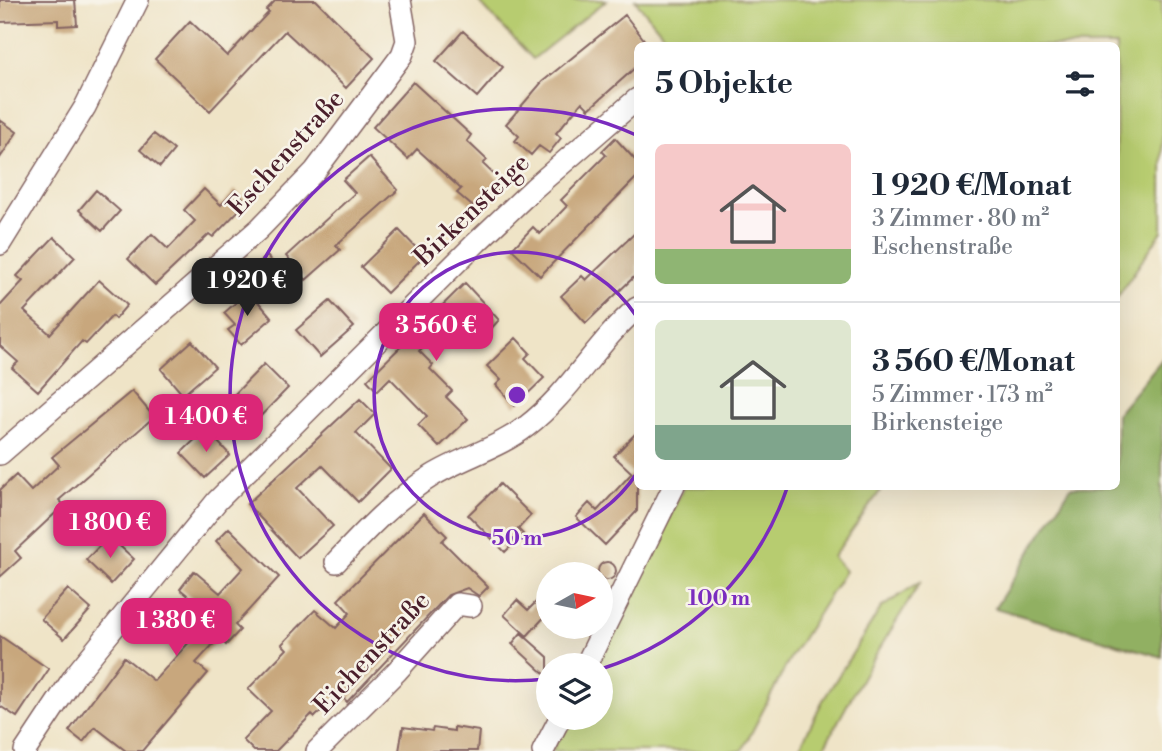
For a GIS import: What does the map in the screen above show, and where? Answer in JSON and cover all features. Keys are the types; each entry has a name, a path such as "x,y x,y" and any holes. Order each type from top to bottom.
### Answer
{"street":[{"path":"0,244 85,107 138,0"},
{"name":"Eschenstraße","path":"0,454 260,229 315,171 402,55 407,41 400,0"},
{"name":"Birkensteige","path":"25,751 76,674 218,500 477,242 534,188 634,102"},
{"path":"336,562 368,528 417,486 444,469 512,437 529,425 611,330 634,311"},
{"path":"592,653 672,490"},
{"name":"Eichenstraße","path":"317,751 397,671 457,604 471,606"},
{"path":"543,751 554,730"}],"green space":[{"path":"477,0 607,0 533,59"},
{"path":"635,0 1162,0 1162,231 1120,294 1120,42 670,42"},
{"path":"1162,359 1162,657 995,608 1069,490 1120,490 1120,410"},
{"path":"683,490 881,490 833,557 845,571 790,658 742,751 552,751 563,730 613,730 613,653 602,653 609,639 613,639 613,631"},
{"path":"921,581 864,674 822,751 798,751 822,702 881,608"}],"building":[{"path":"0,0 75,0 77,25 58,26 58,20 0,22"},
{"path":"276,0 316,0 374,58 346,88 285,31 210,111 155,59 190,21 227,56 269,12 266,10"},
{"path":"625,15 646,42 634,42 634,69 589,109 582,102 556,133 561,138 549,153 539,146 531,155 515,141 519,136 506,124 542,82"},
{"path":"463,31 503,67 477,97 436,61"},
{"path":"413,82 471,135 467,141 487,160 483,164 504,184 479,212 457,193 461,189 417,149 408,159 373,127"},
{"path":"0,120 17,132 0,158"},
{"path":"154,134 174,150 160,167 140,150"},
{"path":"615,138 634,159 634,180 540,276 512,249 533,227 540,234 567,206 561,200 606,155 602,151"},
{"path":"369,157 398,190 336,245 340,250 306,280 286,256 355,193 343,180"},
{"path":"204,189 221,205 235,190 247,202 213,237 209,234 155,285 128,259 152,234 168,249 195,221 184,210"},
{"path":"96,190 120,211 102,231 79,210"},
{"path":"399,230 424,256 387,293 361,267"},
{"path":"634,234 634,277 586,323 561,296 582,276 586,280"},
{"path":"54,237 75,257 24,311 50,334 99,280 127,305 115,319 112,316 86,344 82,341 38,391 12,368 18,362 0,346 0,306 23,281 17,276"},
{"path":"267,256 278,269 251,293 239,280"},
{"path":"465,283 499,320 477,344 461,327 451,337 443,328 419,351 433,365 430,369 452,391 446,397 468,419 439,447 418,425 427,416 390,378 377,391 367,380"},
{"path":"249,291 272,318 241,345 228,330 235,325 224,313"},
{"path":"330,301 354,327 320,357 296,330"},
{"path":"516,338 530,353 525,358 544,378 515,406 496,385 501,380 487,366"},
{"path":"192,341 215,367 183,395 161,369"},
{"path":"264,364 288,388 248,429 224,405"},
{"path":"132,391 154,417 59,500 64,505 15,551 21,558 0,577 0,490 16,475 31,491 59,465 52,457"},
{"path":"360,399 375,414 356,433 391,469 358,502 322,465 297,488 333,526 298,558 247,504"},
{"path":"206,429 230,455 205,478 181,453"},
{"path":"634,435 634,490 637,490 637,511 605,545 576,517 589,503 597,511 632,473 614,456"},
{"path":"500,484 531,515 518,529 523,534 505,552 468,515"},
{"path":"424,513 447,536 442,541 488,587 479,596 467,588 448,595 347,702 339,693 315,717 312,714 276,751 254,751 243,740 271,711 248,689 287,649 282,644 315,610 336,628 350,613 338,600"},
{"path":"229,528 279,577 235,625 240,630 226,645 219,638 196,663 208,673 142,751 126,751 95,727 83,742 69,731 124,657 154,681 194,637 190,634 209,613 180,589 194,571 220,593 243,568 216,541"},
{"path":"109,536 134,559 111,584 86,560"},
{"path":"68,589 91,609 64,639 41,619"},
{"path":"517,600 528,610 536,602 536,626 527,636 504,615"},
{"path":"521,633 544,653 536,653 536,666 512,644"},
{"path":"0,636 49,669 17,717 0,706"},
{"path":"403,727 454,731 454,727 479,731 477,751 399,751"}]}
